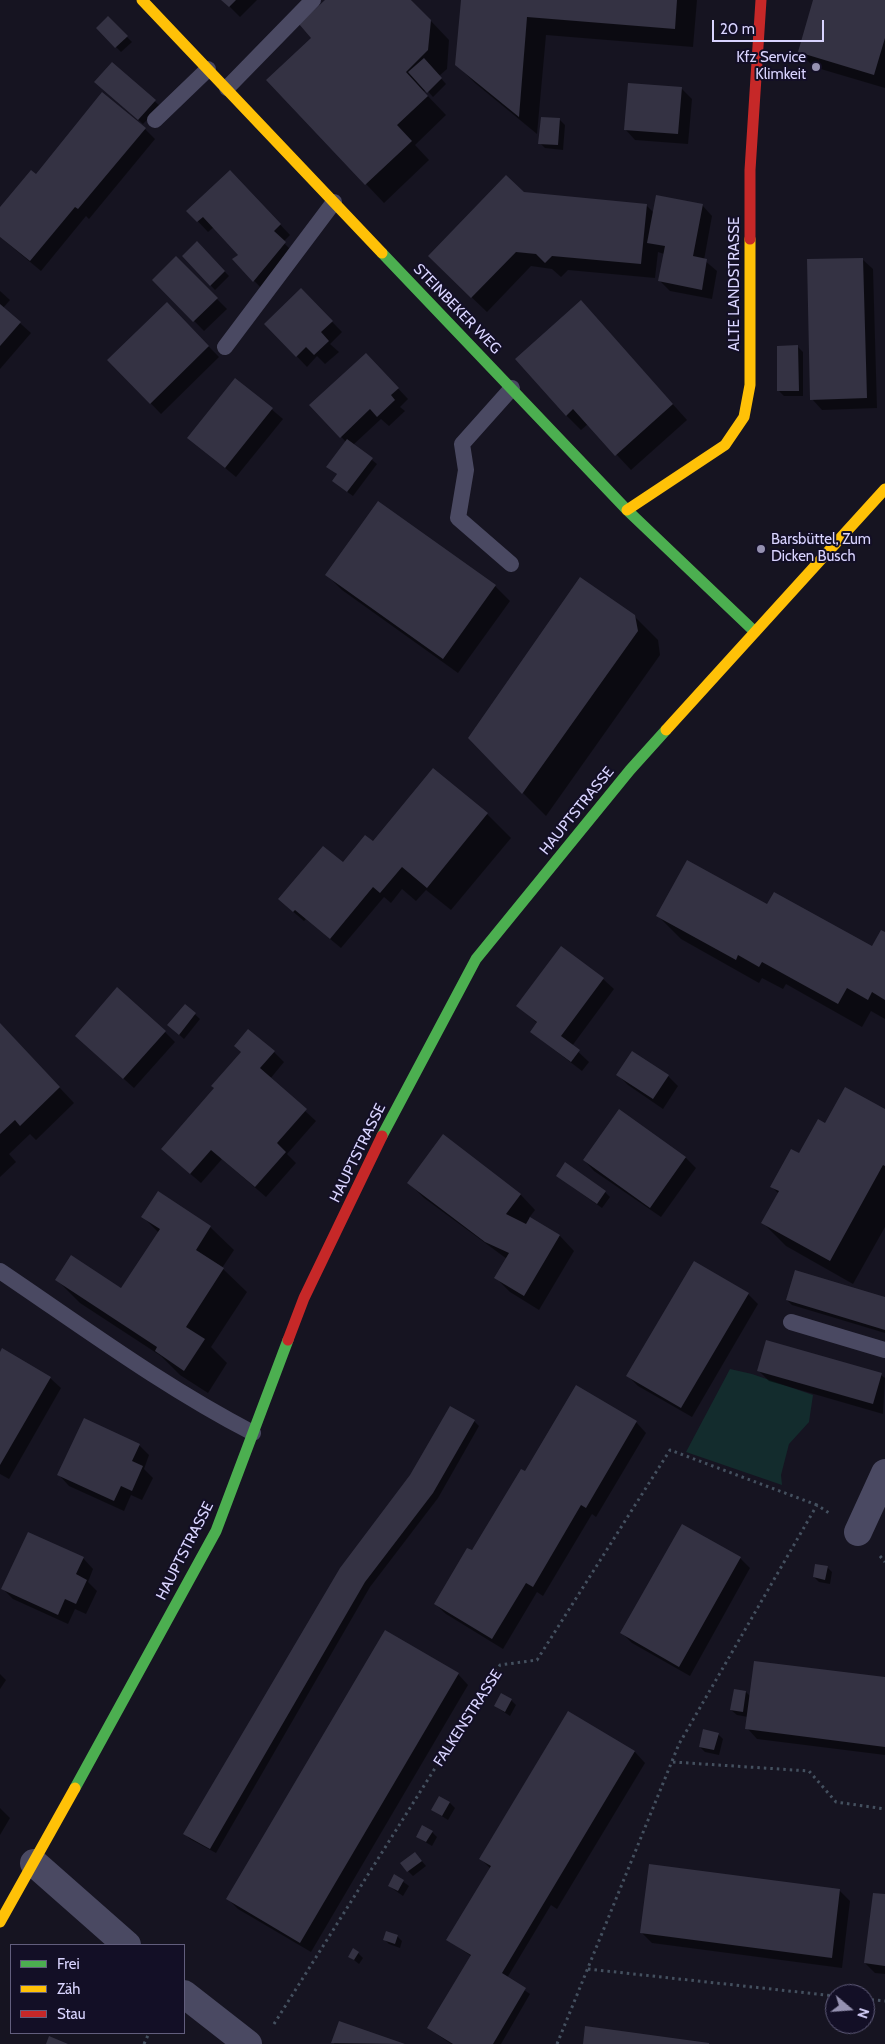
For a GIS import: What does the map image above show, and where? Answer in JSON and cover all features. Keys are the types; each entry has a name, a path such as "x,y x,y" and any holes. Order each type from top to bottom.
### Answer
{"street":[{"name":"STEINBEKER WEG","path":"142,0 627,510 755,632"},
{"name":"ALTE LANDSTRASSE","path":"627,510 725,444 744,417 750,385 750,170 761,0"},
{"name":"HAUPTSTRASSE","path":"1,1916 34,1864 216,1531 304,1298 382,1136 476,960 630,770 885,489"},
{"path":"858,1532 885,1473"},
{"path":"34,1864 126,1944"},
{"path":"185,1995 248,2044"}],"lane":[{"path":"227,88 313,0"},
{"path":"156,120 208,69"},
{"path":"225,347 334,202"},
{"path":"511,564 458,518 466,470 462,444 512,388"},
{"path":"0,1271 130,1360 217,1415 253,1433"},
{"path":"791,1322 885,1350"}],"path":[{"name":"FALKENSTRASSE","path":"272,2027 500,1665 537,1660 670,1450 817,1505"},
{"path":"557,2044 679,1744 817,1505 858,1532 885,1562"},
{"path":"672,1762 809,1771 836,1802 885,1809"},
{"path":"588,1969 825,1995"}],"green space":[{"path":"730,1369 752,1374 813,1395 809,1422 789,1444 781,1475 782,1485 686,1452"}],"building":[{"path":"221,0 236,0 229,7"},
{"path":"325,0 411,0 431,20 428,50 406,72 428,96 397,125 412,141 365,185 266,80 311,38 299,24"},
{"path":"461,0 677,0 675,29 527,17 519,117 455,65"},
{"path":"813,0 885,0 885,38 874,75 798,52"},
{"path":"108,16 128,36 115,48 96,28"},
{"path":"424,58 442,78 427,93 408,72"},
{"path":"112,62 156,100 138,120 94,82"},
{"path":"628,83 682,87 678,134 624,130"},
{"path":"102,92 146,128 78,209 75,207 30,261 0,237 0,207 31,170 36,174"},
{"path":"541,117 560,118 558,145 538,144"},
{"path":"230,170 281,224 274,231 286,242 253,282 232,259 238,255 203,217 197,222 186,211"},
{"path":"506,175 524,192 647,204 641,264 552,256 545,263 536,254 516,252 471,298 428,256"},
{"path":"656,195 703,204 693,256 707,259 702,290 658,281 665,246 647,243"},
{"path":"197,241 225,271 210,286 182,256"},
{"path":"176,256 218,298 193,322 152,280"},
{"path":"863,258 867,398 810,400 807,259"},
{"path":"301,288 333,321 321,332 329,341 314,355 306,347 296,357 264,324"},
{"path":"581,300 673,404 615,456 573,409 566,416 515,359"},
{"path":"167,302 209,346 150,404 107,360"},
{"path":"0,304 21,322 0,346"},
{"path":"798,345 799,391 777,391 777,346"},
{"path":"366,353 399,388 391,395 395,400 377,417 370,409 340,438 309,405"},
{"path":"235,378 273,408 225,468 187,438"},
{"path":"347,439 373,458 347,492 332,481 337,474 326,467"},
{"path":"378,501 496,585 443,659 325,575"},
{"path":"580,577 635,615 638,631 522,794 468,738"},
{"path":"433,768 488,813 427,888 402,867 380,893 373,887 330,939 295,910 293,912 278,899 323,846 343,862 365,835 373,841"},
{"path":"687,860 767,904 774,892 872,946 881,930 885,932 885,1000 872,992 868,1000 847,988 838,1004 762,962 759,967 738,955 736,960 656,916"},
{"path":"561,946 604,978 561,1036 580,1050 571,1062 530,1032 537,1022 516,1006"},
{"path":"117,987 166,1031 123,1079 75,1036"},
{"path":"185,1004 196,1013 179,1035 167,1025"},
{"path":"0,1023 60,1087 20,1126 15,1120 0,1134"},
{"path":"248,1029 275,1051 260,1068 307,1109 277,1143 286,1152 255,1187 211,1150 190,1174 161,1149 214,1088 211,1086 241,1052 234,1046"},
{"path":"632,1051 669,1075 653,1099 616,1075"},
{"path":"845,1087 885,1109 885,1166 883,1165 830,1261 761,1223 779,1191 770,1187 791,1149 799,1153 818,1119 825,1123"},
{"path":"619,1109 686,1157 650,1208 583,1160"},
{"path":"443,1134 521,1194 506,1214 526,1224 530,1217 560,1235 524,1296 494,1278 509,1253 485,1242 407,1183"},
{"path":"565,1162 606,1191 597,1204 556,1176"},
{"path":"158,1191 211,1226 196,1250 224,1268 186,1327 205,1339 184,1371 155,1351 157,1347 55,1280 71,1255 121,1288 160,1229 141,1217"},
{"path":"694,1261 749,1293 681,1408 626,1376"},
{"path":"795,1270 885,1297 885,1330 786,1300"},
{"path":"766,1340 882,1373 873,1404 757,1371"},
{"path":"2,1348 51,1377 0,1465 0,1352"},
{"path":"576,1385 637,1421 586,1508 581,1505 533,1587 526,1583 492,1639 434,1604 467,1548 472,1550 521,1469 525,1471"},
{"path":"450,1406 475,1420 433,1493 365,1582 210,1849 183,1834 340,1568 410,1475"},
{"path":"84,1418 140,1444 132,1461 143,1466 132,1491 121,1486 114,1501 57,1475"},
{"path":"682,1524 741,1557 679,1667 620,1633"},
{"path":"28,1532 84,1557 76,1574 87,1580 76,1604 65,1599 58,1615 1,1589"},
{"path":"815,1564 828,1566 825,1580 813,1577"},
{"path":"385,1630 459,1673 300,1943 226,1899"},
{"path":"754,1661 885,1677 885,1747 745,1729"},
{"path":"734,1689 746,1691 743,1712 730,1710"},
{"path":"501,1693 512,1699 505,1712 494,1706"},
{"path":"568,1711 635,1751 502,1973 526,1988 493,2044 453,2044 427,2028 471,1955 446,1940 491,1866 479,1859"},
{"path":"703,1729 719,1733 714,1750 699,1747"},
{"path":"439,1796 450,1802 442,1816 431,1810"},
{"path":"422,1825 433,1831 426,1842 416,1837"},
{"path":"415,1852 422,1861 407,1872 400,1863"},
{"path":"649,1864 840,1889 832,1958 640,1933"},
{"path":"394,1874 404,1880 398,1891 388,1886"},
{"path":"873,1893 885,1894 885,1966 864,1963"},
{"path":"386,1931 398,1935 395,1944 383,1940"},
{"path":"353,1948 359,1952 354,1960 348,1957"},
{"path":"339,2021 405,2044 331,2043"},
{"path":"585,2026 709,2043 709,2044 583,2044"},
{"path":"49,2036 68,2044 46,2044"}],"traffic: fast":[{"path":"382,253 627,510 755,632"},
{"path":"382,1136 476,959 630,770 666,730"},
{"path":"75,1788 216,1531 288,1340"}],"traffic: slow":[{"path":"142,0 382,253"},
{"path":"627,510 725,445 744,417 750,385 750,239"},
{"path":"666,730 885,489"},
{"path":"0,1922 75,1788"}],"traffic: jam":[{"path":"750,239 750,170 761,0"},
{"path":"288,1340 304,1298 382,1136"}],"place":[{"name":"Kfz Service Klimkeit","path":"816,67"},
{"name":"Barsbüttel, Zum Dicken Busch","path":"761,549"}]}
